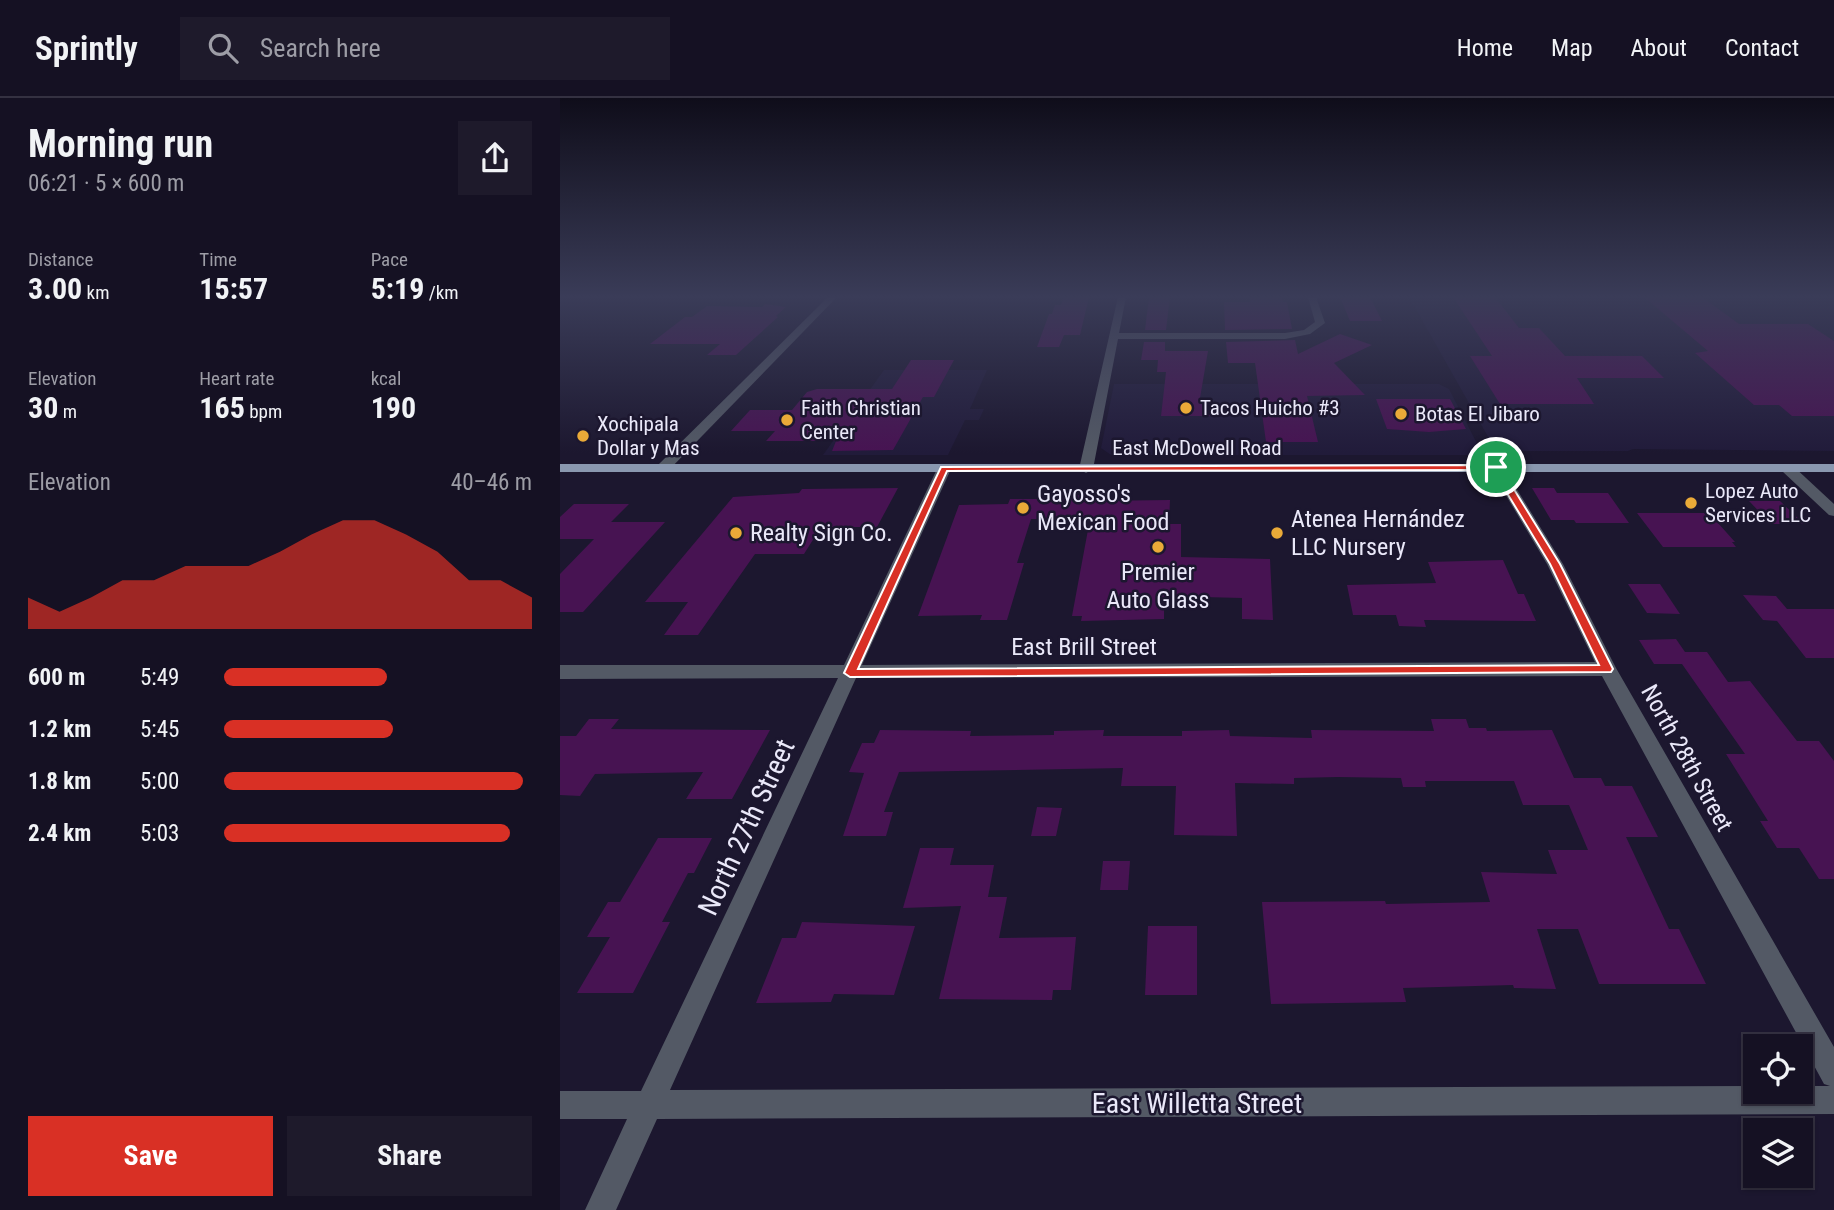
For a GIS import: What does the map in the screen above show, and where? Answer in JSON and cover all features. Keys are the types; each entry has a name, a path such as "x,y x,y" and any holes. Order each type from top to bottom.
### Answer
{"main road":[{"name":"East McDowell Road","path":"560,468 1834,468"}],"street":[{"path":"663,468 781,349"},
{"path":"1086,469 1111,349"},
{"name":"North 28th Street","path":"1496,467 1555,564 1607,669 1834,1074"},
{"path":"1787,468 1834,512"},
{"name":"North 27th Street","path":"600,1210 944,469"},
{"name":"East Brill Street","path":"560,672 1607,669"},
{"name":"East Willetta Street","path":"560,1105 1834,1100"}],"shaded area":[{"path":"1438,349 1834,349 1834,451 1496,451"},
{"path":"884,370 987,370 970,409 984,409 979,420 965,420 948,455 823,455"},
{"path":"1114,384 1439,384 1449,389 1483,455 1111,455 1101,448"}],"building":[{"path":"714,349 743,349 736,355 707,355"},
{"path":"1143,349 1208,351 1200,398 1213,416 1161,416 1166,372 1157,372 1158,360 1141,360"},
{"path":"1227,349 1297,349 1298,354 1309,349 1364,349 1334,363 1365,395 1307,396 1318,442 1266,442 1255,363 1228,363"},
{"path":"1487,349 1558,349 1565,356 1642,356 1664,378 1577,378 1594,404 1500,404 1470,356 1492,356"},
{"path":"1706,349 1834,349 1834,416 1792,416 1779,405 1754,405 1695,353 1708,351"},
{"path":"911,360 954,360 934,397 923,397 893,450 832,451 836,441 766,441 775,431 731,431 750,410 792,410 807,392 817,389 892,389"},
{"path":"1376,399 1450,399 1466,429 1429,432 1387,429"},
{"path":"898,488 877,527 821,527 804,554 755,554 698,635 664,635 688,602 645,602 733,497 799,493 802,489"},
{"path":"1532,488 1554,488 1557,493 1608,493 1629,523 1551,520"},
{"path":"1049,489 1068,489 1067,495 1096,495 1095,501 1170,500 1169,524 1181,524 1181,557 1270,559 1273,620 1242,619 1242,598 1164,596 1164,619 1081,621 1082,616 1072,616 1090,519 1031,519 1017,563 1024,563 1007,620 980,620 982,615 918,616 959,505 1008,504 1010,499 1046,499"},
{"path":"1749,501 1780,501 1804,524 1771,524"},
{"path":"574,504 629,504 611,522 665,522 583,612 560,612 560,574 594,539 560,539 560,517"},
{"path":"1637,513 1709,513 1735,542 1732,542 1736,547 1663,547"},
{"path":"1503,560 1518,594 1524,594 1536,621 1424,620 1426,627 1399,626 1396,615 1353,615 1347,585 1436,583 1428,562"},
{"path":"1628,584 1660,584 1680,614 1647,613"},
{"path":"1743,595 1776,596 1787,609 1834,609 1834,658 1806,658 1777,621 1763,620"},
{"path":"1676,639 1685,652 1707,652 1728,682 1750,681 1797,741 1819,741 1834,761 1834,879 1819,879 1799,848 1777,848 1760,821 1768,821 1726,754 1745,754 1682,664 1654,664 1639,640"},
{"path":"589,719 619,719 611,729 770,730 732,799 686,799 703,772 595,774 580,796 560,795 560,736 576,736"},
{"path":"1431,719 1466,719 1469,728 1486,728 1487,731 1552,730 1574,778 1601,778 1605,786 1632,786 1658,837 1626,837 1669,929 1679,929 1706,984 1599,984 1578,929 1537,929 1556,989 1514,988 1513,985 1403,988 1406,1002 1271,1004 1262,902 1490,902 1481,872 1557,874 1548,850 1588,850 1569,805 1523,805 1514,781 1425,781 1426,787 1403,787 1401,778 1294,778 1294,784 1235,783 1237,836 1174,835 1176,786 1121,786 1123,768 899,772 884,812 893,812 886,836 843,836 864,773 849,772 862,743 874,743 880,730 971,731 970,736 1054,735 1054,731 1104,730 1103,736 1182,736 1182,731 1229,730 1230,736 1312,738 1311,730 1434,731"},
{"path":"1037,807 1062,808 1056,836 1031,836"},
{"path":"658,838 712,838 694,873 688,873 662,922 670,922 633,993 577,993 610,937 587,937 608,902 620,902"},
{"path":"920,848 954,848 950,865 994,865 988,897 1007,897 999,938 1076,937 1071,990 1053,990 1052,1000 939,999 961,906 903,908"},
{"path":"1103,861 1130,861 1128,890 1100,890"},
{"path":"802,922 915,926 894,995 834,994 831,1002 756,1003 782,938 796,938"},
{"path":"1148,926 1197,926 1197,995 1145,995"}],"place":[{"name":"Tacos Huicho #3","path":"1186,408"},
{"name":"Botas El Jibaro","path":"1401,414"},
{"name":"Faith Christian Center","path":"787,420"},
{"name":"Xochipala Dollar y Mas","path":"583,436"},
{"name":"Lopez Auto Services LLC","path":"1691,503"},
{"name":"Gayosso's Mexican Food","path":"1023,508"},
{"name":"Realty Sign Co.","path":"736,533"},
{"name":"Atenea Hernández LLC Nursery","path":"1277,533"},
{"name":"Premier Auto Glass","path":"1158,547"}],"route":[{"path":"1496,467 1509,484 1555,564 1607,669 850,673 944,469 1496,467"}]}
